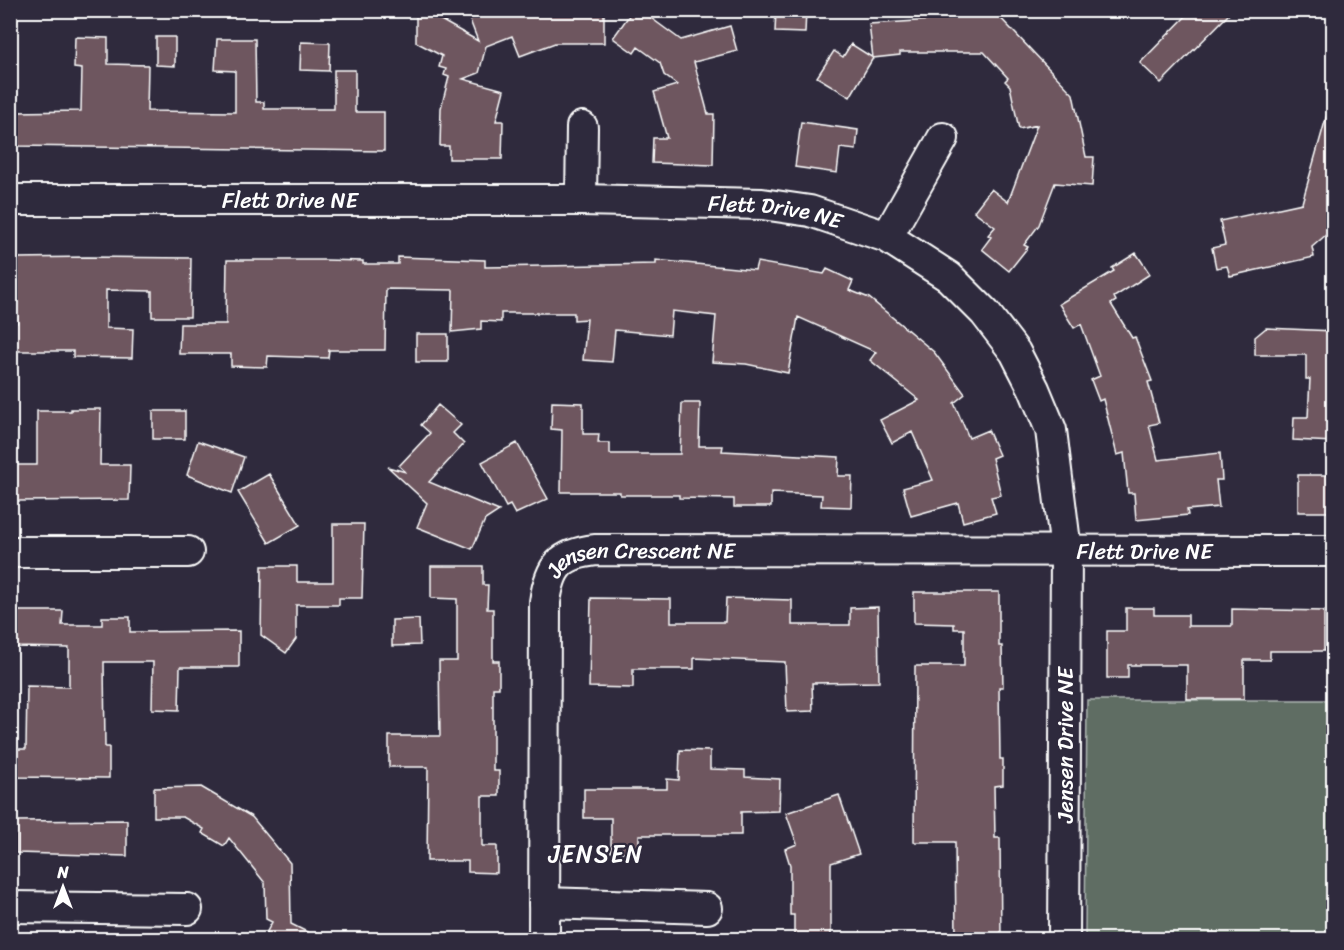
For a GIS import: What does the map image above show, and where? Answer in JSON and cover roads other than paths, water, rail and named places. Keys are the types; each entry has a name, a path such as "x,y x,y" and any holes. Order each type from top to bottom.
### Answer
{"street":[{"path":"581,200 582,127"},
{"path":"888,237 943,138"},
{"name":"Flett Drive NE","path":"10,200 581,200 762,204 810,211 888,237 949,277 985,313 1015,352 1051,430 1066,551 1334,551"},
{"name":"Jensen Crescent NE","path":"544,939 545,602 548,580 559,562 575,552 596,550 1066,551"},
{"name":"Jensen Drive NE","path":"1064,939 1066,551"},
{"path":"10,552 188,552"},
{"path":"544,903 707,908"},
{"path":"10,908 187,909"}],"district":[{"name":"JENSEN","path":"596,854"}]}
